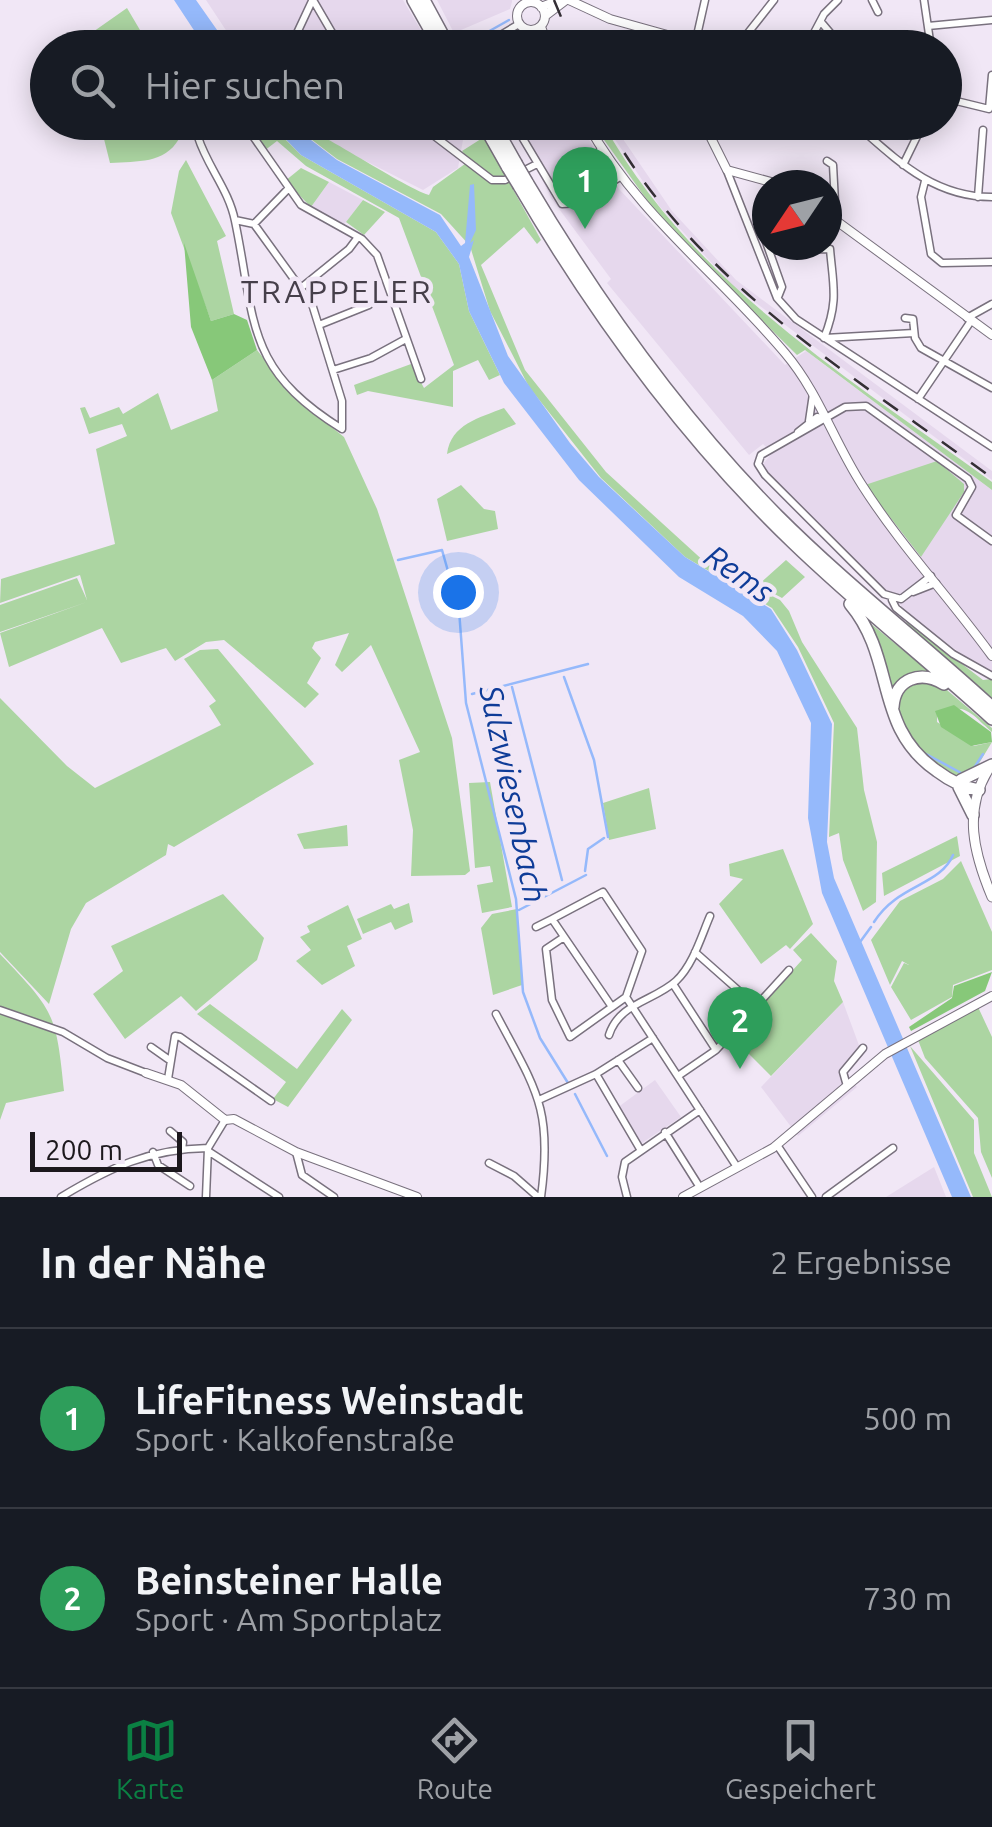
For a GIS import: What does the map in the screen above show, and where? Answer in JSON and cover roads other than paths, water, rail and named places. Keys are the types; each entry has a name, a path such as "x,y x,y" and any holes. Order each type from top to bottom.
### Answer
{"highway":[{"path":"413,0 430,30"},
{"path":"424,0 440,30"},
{"path":"494,140 590,302 652,387 744,494 840,588 992,719"},
{"path":"501,140 512,166"},
{"path":"523,184 618,326 718,452 814,551 992,707"},
{"path":"840,588 878,648 890,711 902,738 957,780 973,815"},
{"path":"961,691 934,678 917,676 901,686 893,707 911,745 943,771 979,790"},
{"path":"957,780 992,765"}],"main road":[{"path":"992,765 979,790 973,815 974,848 992,898"}],"street":[{"path":"299,30 313,0"},
{"path":"313,0 330,30"},
{"path":"509,30 519,24 537,29 543,12 564,0 610,19 655,30"},
{"path":"698,30 705,0"},
{"path":"750,30 774,0"},
{"path":"816,30 838,0"},
{"path":"872,0 878,12"},
{"path":"924,0 929,30"},
{"path":"519,24 517,12 524,2 543,12"},
{"path":"928,26 992,20"},
{"path":"821,22 828,30"},
{"path":"962,102 990,109 992,75"},
{"path":"978,198 984,130"},
{"path":"199,140 235,220 248,302 266,359 284,383 342,429 342,401 319,325 302,287 254,224 235,220"},
{"path":"255,140 287,190 316,216 371,247 383,266 404,340 421,378"},
{"path":"441,140 498,180 536,164"},
{"path":"523,140 562,204 578,203 619,174"},
{"path":"596,140 669,236 784,352 827,418 864,488 992,656"},
{"path":"711,140 777,298 824,338 992,447"},
{"path":"874,140 925,182 952,194 992,198"},
{"path":"902,165 915,140"},
{"path":"596,191 604,180 606,167 598,144"},
{"path":"827,162 833,170"},
{"path":"726,170 752,177"},
{"path":"604,180 619,174"},
{"path":"925,182 921,196 931,254 942,262 992,262"},
{"path":"254,224 287,190"},
{"path":"842,226 992,335"},
{"path":"302,287 358,237"},
{"path":"773,260 782,287 777,298"},
{"path":"824,338 835,307 833,260"},
{"path":"918,399 968,320 992,304"},
{"path":"319,325 369,305"},
{"path":"904,334 905,318 913,319 921,348 992,388"},
{"path":"824,338 914,332"},
{"path":"333,370 371,358 404,340"},
{"path":"808,422 812,393"},
{"path":"992,542 956,515 972,487 944,459 866,406 846,407 766,450 759,460 760,470 896,608 953,654 992,676"},
{"path":"794,435 808,422 827,418"},
{"path":"892,600 934,579"},
{"path":"536,927 603,892 642,952 626,996 570,1038 552,1000 546,949 564,936"},
{"path":"610,1036 613,1024 632,1006 673,984 696,952 710,916"},
{"path":"552,919 612,1007"},
{"path":"696,952 756,1006"},
{"path":"678,1076 716,1050 789,970"},
{"path":"673,984 716,1050"},
{"path":"626,996 737,1167"},
{"path":"683,1197 777,1145 885,1054 992,996"},
{"path":"0,1010 63,1032 107,1058 168,1079 206,1101 225,1120 234,1120 296,1152 416,1197"},
{"path":"496,1014 542,1099 546,1126 540,1197"},
{"path":"168,1079 168,1059 175,1036 271,1100"},
{"path":"542,1099 596,1074 653,1038"},
{"path":"151,1047 168,1059"},
{"path":"847,1086 843,1072 862,1048"},
{"path":"618,1060 638,1088"},
{"path":"596,1074 640,1149"},
{"path":"627,1197 624,1164 700,1110"},
{"path":"206,1197 208,1150 225,1120"},
{"path":"170,1132 183,1142 182,1149"},
{"path":"665,1132 699,1186"},
{"path":"777,1145 812,1197"},
{"path":"826,1197 893,1148"},
{"path":"61,1197 116,1164 154,1152 182,1149 208,1150 279,1197"},
{"path":"154,1152 158,1165 190,1186"},
{"path":"296,1152 302,1175 334,1197"},
{"path":"489,1163 514,1176 540,1197"}],"water":[{"path":"174,0 196,0 217,30 194,30"},
{"path":"286,140 311,140 337,160 440,215 461,246 465,243 470,185 474,184 476,230 469,257 508,356 599,477 685,557 771,609 797,650 832,724 827,842 834,878 971,1197 952,1197 822,893 808,818 811,723 777,651 743,616 679,577 579,480 504,383 469,311 459,264 436,232 301,155"}],"waterway":[{"path":"491,30 509,20"},
{"name":"Sulzwiesenbach","path":"398,560 442,550 459,610 466,703 516,899 523,992 540,1038 568,1083"},
{"path":"472,694 588,664"},
{"path":"564,677 594,760 608,837"},
{"path":"512,687 562,880"},
{"path":"926,754 963,774"},
{"path":"974,768 983,754"},
{"path":"585,871 588,849 604,838"},
{"path":"874,922 895,900 939,873 953,855"},
{"path":"519,910 586,875"},
{"path":"860,942 871,927"},
{"name":"Sulzwiesenbach","path":"575,1094 607,1156"}],"railway":[{"path":"554,0 566,30"},
{"path":"617,140 642,179 683,230 729,277 831,361 992,478"}],"place":[{"name":"LifeFitness Weinstadt","path":"585,229"},
{"name":"Beinsteiner Halle","path":"740,1069"}],"district":[{"name":"TRAPPELER","path":"337,292"}],"water label":[{"name":"Rems","path":"739,574"}]}
